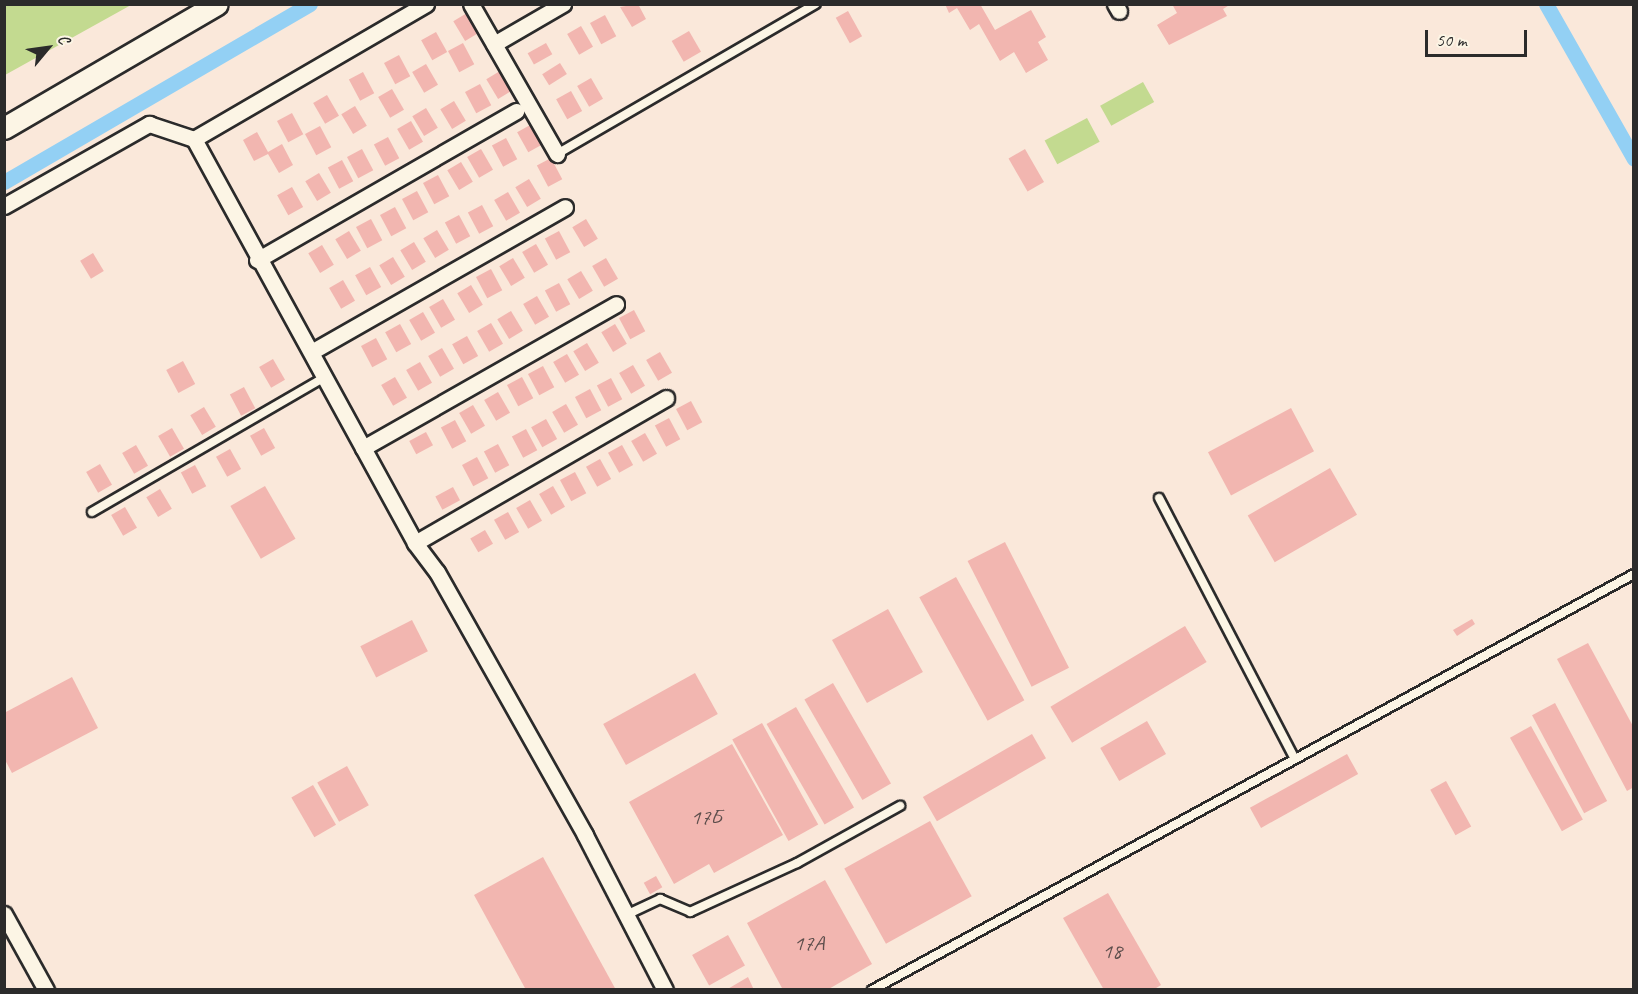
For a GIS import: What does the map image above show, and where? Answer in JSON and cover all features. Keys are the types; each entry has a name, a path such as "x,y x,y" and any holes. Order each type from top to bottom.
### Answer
{"main road":[{"path":"4,128 217,4"}],"street":[{"path":"194,139 426,4"},
{"path":"471,4 557,154"},
{"path":"494,44 563,4"},
{"path":"257,260 516,111"},
{"path":"4,206 149,124 194,139 257,260 313,351 415,543 514,707 664,988"},
{"path":"313,351 565,207"},
{"path":"363,448 616,304"},
{"path":"415,543 666,398"},
{"path":"4,914 46,990"}],"lane":[{"path":"557,154 816,4"},
{"path":"92,512 326,376"},
{"path":"1159,498 1295,759"},
{"path":"872,990 1634,574"},
{"path":"626,915 660,900 690,912 796,863 900,806"}],"green space":[{"path":"5,4 131,4 131,5 5,75"},
{"path":"1143,82 1154,102 1111,126 1100,106"},
{"path":"1087,118 1100,142 1057,164 1045,141"}],"building":[{"path":"638,4 646,19 632,27 620,7"},
{"path":"945,4 980,4 995,30 1031,10 1046,37 1038,42 1048,60 1026,73 1014,52 1000,61 979,24 970,30 957,8 949,13"},
{"path":"1172,4 1231,4 1223,9 1227,16 1169,45 1157,25 1177,13"},
{"path":"848,11 862,36 850,43 836,18"},
{"path":"467,13 479,33 465,41 453,21"},
{"path":"605,15 616,36 601,44 590,23"},
{"path":"581,26 593,47 579,55 567,34"},
{"path":"689,31 701,52 684,62 672,41"},
{"path":"436,32 447,52 432,60 421,40"},
{"path":"463,43 474,64 459,72 448,51"},
{"path":"546,43 552,54 534,65 528,53"},
{"path":"399,55 410,76 395,84 384,63"},
{"path":"560,63 567,74 549,85 542,74"},
{"path":"426,64 438,85 424,93 412,72"},
{"path":"500,71 512,91 498,99 486,79"},
{"path":"363,72 374,93 360,101 349,80"},
{"path":"591,78 603,99 589,107 577,86"},
{"path":"480,84 491,105 476,113 465,92"},
{"path":"392,89 404,110 390,118 378,97"},
{"path":"571,91 582,111 567,119 556,99"},
{"path":"327,95 339,116 325,124 313,103"},
{"path":"454,101 466,121 452,129 440,109"},
{"path":"355,106 367,126 353,134 341,114"},
{"path":"426,108 438,128 424,136 412,116"},
{"path":"292,113 303,134 288,142 277,121"},
{"path":"411,121 423,142 409,150 397,129"},
{"path":"532,124 543,144 528,152 517,132"},
{"path":"320,126 331,147 316,155 305,134"},
{"path":"257,132 268,152 282,144 293,165 279,173 268,154 254,161 243,140"},
{"path":"388,137 399,158 385,166 374,145"},
{"path":"506,138 517,159 503,167 492,146"},
{"path":"362,149 373,170 358,178 347,157"},
{"path":"481,149 493,170 479,178 467,157"},
{"path":"1025,149 1044,182 1028,191 1009,158"},
{"path":"551,158 562,179 548,187 537,166"},
{"path":"342,160 353,181 339,189 328,168"},
{"path":"461,162 473,182 459,190 447,170"},
{"path":"319,173 331,193 317,201 305,181"},
{"path":"438,175 449,196 434,204 423,183"},
{"path":"529,179 541,199 527,207 515,187"},
{"path":"292,187 303,207 288,215 277,195"},
{"path":"417,191 428,212 413,220 402,199"},
{"path":"508,192 520,213 506,221 494,200"},
{"path":"482,205 493,226 479,234 468,213"},
{"path":"395,207 406,228 391,236 380,215"},
{"path":"459,215 470,236 456,244 445,223"},
{"path":"371,219 382,240 367,248 356,227"},
{"path":"586,219 598,239 584,247 572,227"},
{"path":"437,230 449,250 435,258 423,238"},
{"path":"349,231 361,251 347,259 335,239"},
{"path":"559,231 570,252 556,260 545,239"},
{"path":"414,242 426,262 412,270 400,250"},
{"path":"536,244 548,265 534,273 522,252"},
{"path":"322,245 334,265 320,273 308,253"},
{"path":"93,253 104,271 91,279 80,261"},
{"path":"393,257 405,277 391,285 379,265"},
{"path":"513,258 525,278 511,286 499,266"},
{"path":"606,258 618,279 604,287 592,266"},
{"path":"370,267 381,287 366,295 355,275"},
{"path":"491,269 502,290 487,298 476,277"},
{"path":"581,271 593,291 579,299 567,279"},
{"path":"343,280 355,301 341,309 329,288"},
{"path":"559,283 570,304 556,312 545,291"},
{"path":"471,285 483,305 469,313 457,293"},
{"path":"537,296 549,317 535,325 523,304"},
{"path":"443,299 455,320 441,328 429,307"},
{"path":"634,310 645,331 630,339 619,318"},
{"path":"511,311 523,331 509,339 497,319"},
{"path":"423,312 435,333 421,341 409,320"},
{"path":"491,323 503,344 489,352 477,331"},
{"path":"400,324 411,344 396,352 385,332"},
{"path":"615,324 627,344 613,352 601,332"},
{"path":"467,336 478,356 463,364 452,344"},
{"path":"376,338 387,359 372,367 361,346"},
{"path":"587,343 599,363 585,371 573,351"},
{"path":"442,348 454,369 440,377 428,356"},
{"path":"660,352 672,373 658,381 646,360"},
{"path":"567,354 579,375 565,383 553,362"},
{"path":"273,359 285,380 271,388 259,367"},
{"path":"183,361 195,384 178,393 166,370"},
{"path":"420,362 432,383 418,391 406,370"},
{"path":"633,365 645,386 631,394 619,373"},
{"path":"543,366 554,387 539,395 528,374"},
{"path":"395,377 407,398 393,406 381,385"},
{"path":"522,377 533,398 518,406 507,385"},
{"path":"611,378 622,399 608,407 597,386"},
{"path":"244,387 255,408 241,416 230,395"},
{"path":"590,389 601,410 586,418 575,397"},
{"path":"498,392 510,413 496,421 484,400"},
{"path":"691,401 702,422 687,430 676,409"},
{"path":"566,404 578,425 564,433 552,412"},
{"path":"473,405 485,426 471,434 459,413"},
{"path":"204,407 216,427 202,435 190,415"},
{"path":"1291,408 1314,451 1231,495 1208,452"},
{"path":"669,418 680,439 666,447 655,426"},
{"path":"546,419 557,439 542,447 531,427"},
{"path":"455,420 466,441 452,449 441,428"},
{"path":"172,428 184,449 170,457 158,436"},
{"path":"264,428 275,448 261,456 250,436"},
{"path":"526,429 537,450 523,458 512,437"},
{"path":"426,432 433,445 416,454 409,441"},
{"path":"645,433 657,454 643,462 631,441"},
{"path":"498,444 509,465 495,473 484,452"},
{"path":"136,445 148,466 134,474 122,453"},
{"path":"622,445 633,465 619,473 608,453"},
{"path":"230,449 241,469 227,477 216,457"},
{"path":"477,457 488,478 473,486 462,465"},
{"path":"600,459 611,479 597,487 586,467"},
{"path":"100,464 112,485 98,493 86,472"},
{"path":"195,465 206,486 192,494 181,473"},
{"path":"1330,468 1357,515 1275,562 1248,516"},
{"path":"575,472 586,493 571,501 560,480"},
{"path":"265,486 296,539 261,559 230,506"},
{"path":"553,486 565,507 551,515 539,494"},
{"path":"453,487 460,500 442,510 435,496"},
{"path":"160,489 172,509 158,517 146,497"},
{"path":"530,500 542,521 528,529 516,508"},
{"path":"125,507 137,528 123,536 111,515"},
{"path":"508,512 519,532 505,540 494,520"},
{"path":"485,530 493,544 478,552 470,538"},
{"path":"1005,542 1069,668 1032,687 968,561"},
{"path":"956,577 1024,700 988,721 919,597"},
{"path":"888,609 923,672 867,703 832,640"},
{"path":"1472,619 1475,624 1457,636 1453,630"},
{"path":"412,620 428,651 376,678 360,646"},
{"path":"1185,626 1207,662 1072,743 1050,707"},
{"path":"1588,643 1634,728 1634,787 1627,791 1557,659"},
{"path":"695,673 718,714 626,765 603,724"},
{"path":"72,677 98,728 12,773 4,758 4,713"},
{"path":"833,683 891,783 862,800 804,700"},
{"path":"1555,703 1607,801 1584,813 1532,715"},
{"path":"796,707 854,807 825,824 767,724"},
{"path":"1147,721 1166,754 1119,781 1100,748"},
{"path":"762,723 818,824 789,841 732,739"},
{"path":"1531,726 1583,820 1562,831 1510,738"},
{"path":"1032,734 1046,758 937,821 923,797"},
{"path":"732,744 783,835 714,873 709,864 674,884 629,802"},
{"path":"1347,754 1358,774 1261,828 1250,808"},
{"path":"347,766 369,805 339,822 317,782"},
{"path":"1446,781 1471,826 1455,835 1430,790"},
{"path":"313,785 336,825 314,837 291,798"},
{"path":"930,821 972,896 886,944 844,869"},
{"path":"543,857 616,990 526,990 474,895"},
{"path":"656,876 662,887 650,894 644,883"},
{"path":"825,880 872,964 827,990 783,990 747,923"},
{"path":"1108,893 1161,985 1153,990 1104,990 1063,918"},
{"path":"728,935 745,966 709,985 692,955"},
{"path":"748,977 754,990 726,990"}],"waterway":[{"path":"4,182 310,4"},
{"path":"1546,4 1634,159"}]}
